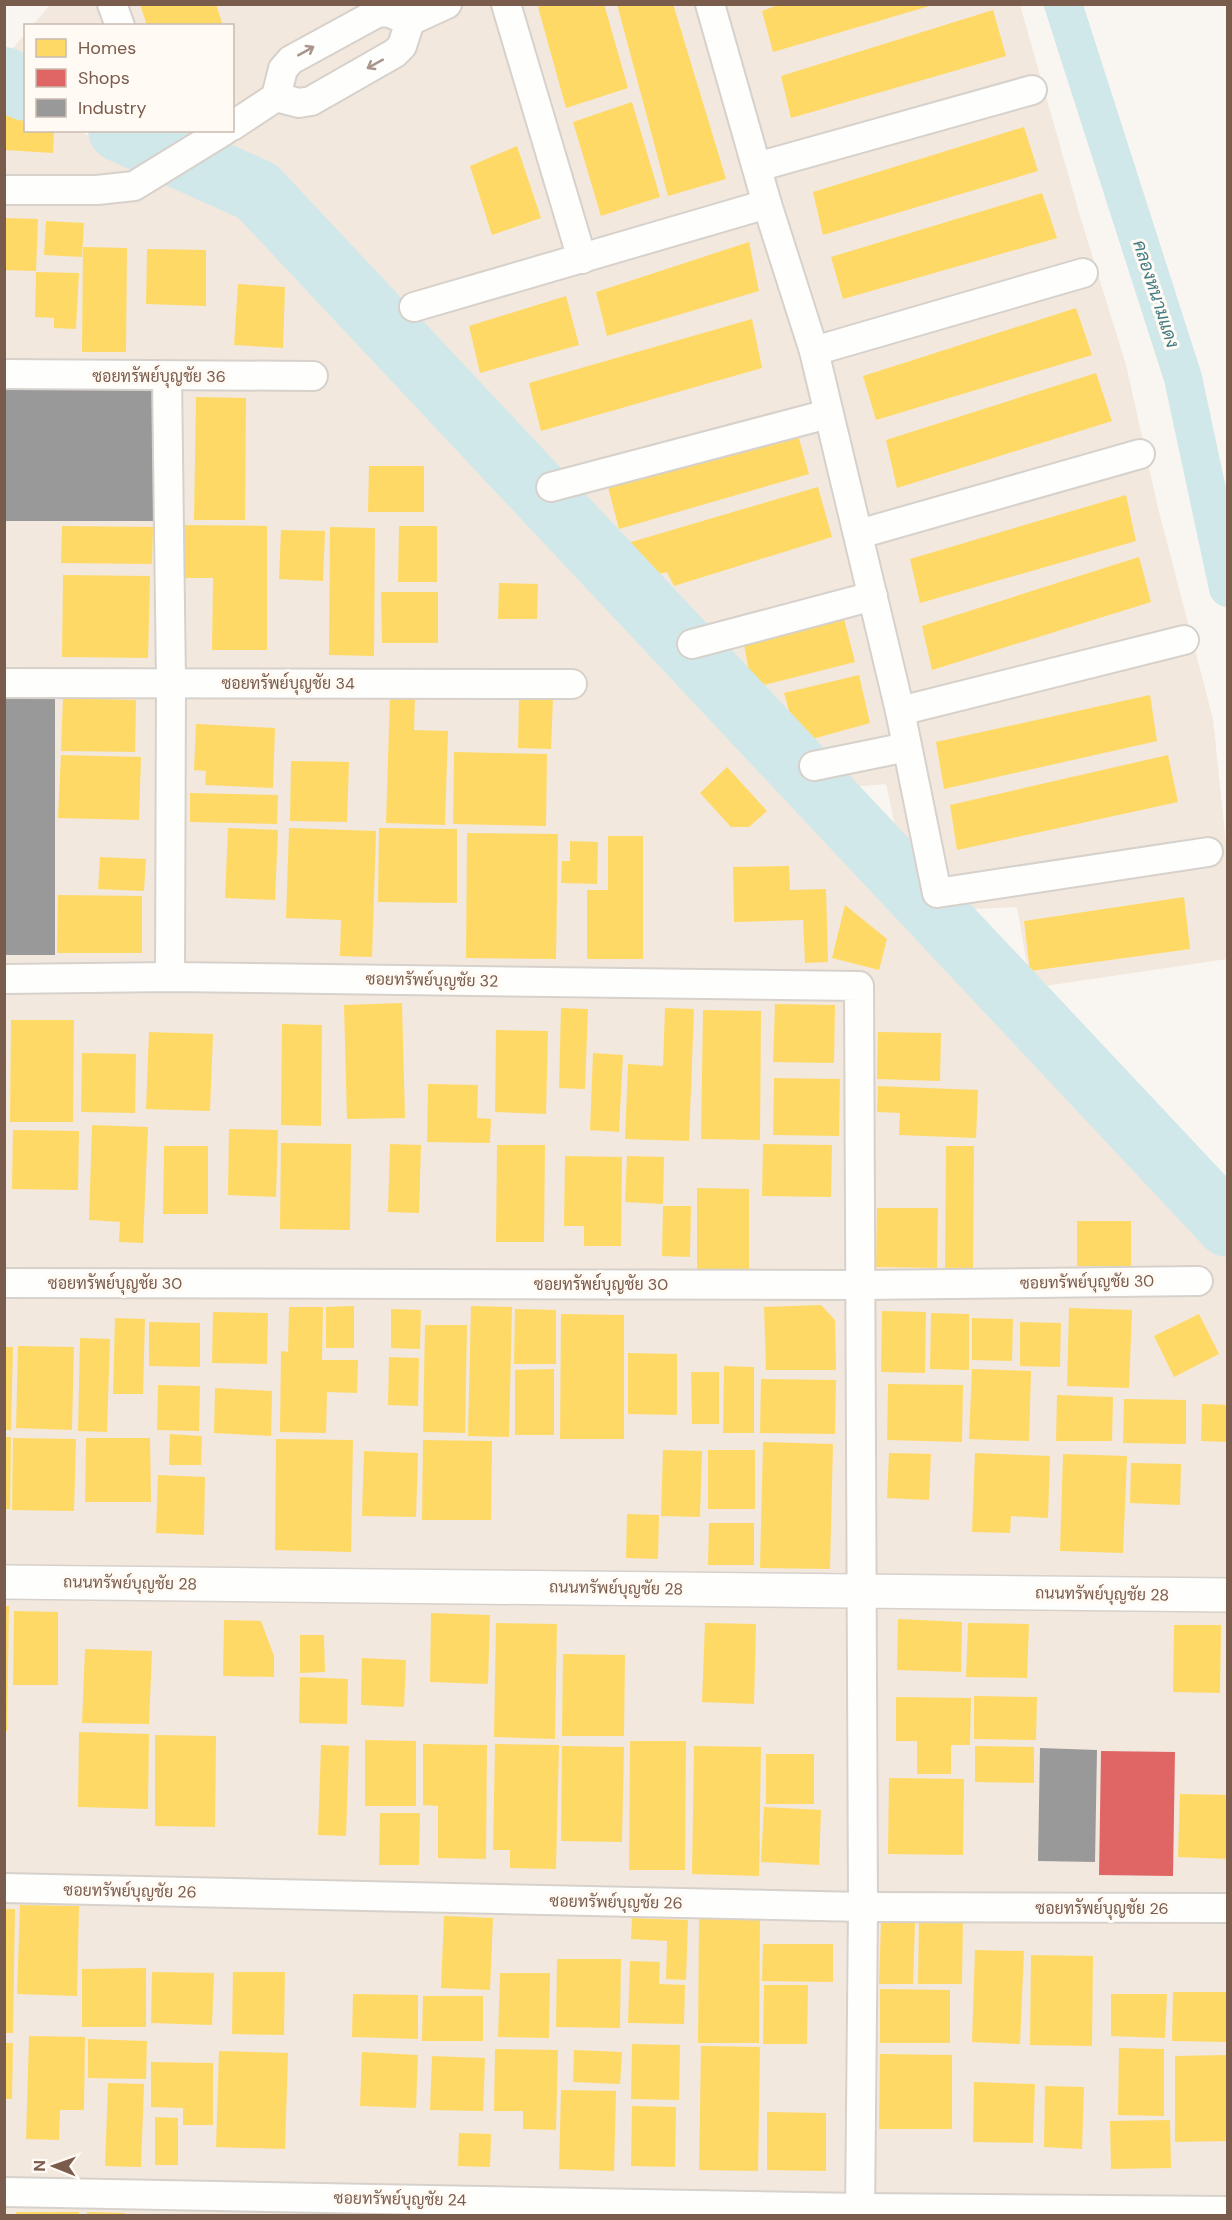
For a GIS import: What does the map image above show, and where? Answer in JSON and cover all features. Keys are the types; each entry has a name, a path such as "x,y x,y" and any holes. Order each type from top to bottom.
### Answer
{"street":[{"path":"112,4 119,24"},
{"path":"234,125 276,97 283,69 291,60 377,13 387,12 410,21 447,4"},
{"path":"506,4 582,259"},
{"path":"710,4 767,204 814,351 900,711 937,893 1208,852"},
{"path":"276,97 299,103 311,101 395,53 402,46 410,21"},
{"path":"757,167 1032,90"},
{"path":"4,190 86,190 134,186 222,132"},
{"path":"414,307 767,204"},
{"path":"814,351 1083,273"},
{"name":"ซอยทรัพย์บุญชัย 36","path":"4,374 313,376"},
{"path":"167,376 171,683 170,977"},
{"path":"551,487 828,414"},
{"path":"859,534 1140,454"},
{"path":"692,644 873,596"},
{"path":"900,711 1184,640"},
{"name":"ซอยทรัพย์บุญชัย 34","path":"4,683 572,684"},
{"path":"814,766 907,747"},
{"name":"ซอยทรัพย์บุญชัย 32","path":"4,979 170,977 859,986 861,1285"},
{"name":"ซอยทรัพย์บุญชัย 30","path":"4,1283 861,1285 1198,1281"},
{"path":"860,2212 863,1907 861,1285"},
{"name":"ถนนทรัพย์บุญชัย 28","path":"4,1582 1227,1595"},
{"name":"ซอยทรัพย์บุญชัย 26","path":"4,1888 863,1907 1227,1908"},
{"name":"ซอยทรัพย์บุญชัย 24","path":"4,2192 860,2212 1227,2211"}],"shaded area":[{"path":"51,4 1020,5 1080,216 1126,365 1158,508 1213,719 1227,853 1227,959 1031,988 1017,907 914,912 886,784 791,793 1227,1233 1227,2215 5,2216 5,96 24,106 24,132 81,132 263,217 761,759 719,696 600,568 435,367 335,263 262,177 200,132 234,132 234,24 34,24"},
{"path":"24,35 24,58 9,53"}],"building: Homes":[{"path":"140,4 216,4 222,24 146,24"},
{"path":"546,4 604,4 628,88 566,108 538,7"},
{"path":"617,4 673,4 726,179 668,196"},
{"path":"781,4 933,5 773,52 762,11"},
{"path":"993,10 1006,56 791,118 781,76"},
{"path":"632,102 660,197 601,216 573,122"},
{"path":"5,110 24,111 24,132 54,132 53,153 5,150"},
{"path":"1024,127 1038,171 823,235 813,192"},
{"path":"517,146 541,218 492,235 470,166"},
{"path":"1042,193 1057,238 843,299 831,257"},
{"path":"4,218 38,219 36,271 4,270"},
{"path":"46,221 84,223 82,257 44,255"},
{"path":"749,242 759,291 607,336 596,292"},
{"path":"83,247 127,248 126,352 82,352"},
{"path":"147,249 206,250 206,306 146,304"},
{"path":"36,272 79,273 76,329 54,328 54,318 35,317"},
{"path":"238,284 285,287 283,348 234,345"},
{"path":"566,296 579,345 480,373 469,326"},
{"path":"1076,308 1092,355 876,420 863,376"},
{"path":"752,319 762,368 541,431 529,383"},
{"path":"1096,373 1112,421 897,488 886,440"},
{"path":"196,397 246,398 245,520 194,520"},
{"path":"796,428 809,474 619,529 608,487"},
{"path":"369,466 424,466 424,512 368,512"},
{"path":"818,487 832,537 674,586 667,572 631,580 621,545"},
{"path":"1126,495 1136,541 920,603 910,559"},
{"path":"181,525 267,526 267,650 212,650 213,578 181,578"},
{"path":"62,526 153,527 152,564 61,563"},
{"path":"399,526 437,526 437,582 398,582"},
{"path":"330,527 375,528 374,656 329,655"},
{"path":"281,530 325,531 323,581 279,579"},
{"path":"1139,557 1151,602 932,670 922,626"},
{"path":"63,575 150,576 148,658 62,657"},
{"path":"499,583 538,584 537,619 498,619"},
{"path":"381,592 438,592 438,643 382,643"},
{"path":"842,611 855,662 752,688 743,639"},
{"path":"859,675 870,723 798,743 784,693"},
{"path":"390,694 415,695 414,730 448,731 445,825 386,823"},
{"path":"1150,695 1157,741 944,789 936,742"},
{"path":"519,697 553,698 551,749 518,748"},
{"path":"63,698 136,700 135,752 61,751"},
{"path":"196,724 275,728 273,788 205,785 206,771 194,770"},
{"path":"454,752 547,754 546,826 453,824"},
{"path":"61,755 141,757 139,820 58,818"},
{"path":"1168,755 1178,802 957,850 950,805"},
{"path":"291,761 349,762 347,822 290,821"},
{"path":"727,767 767,811 749,827 731,827 700,793"},
{"path":"190,793 278,795 277,824 190,822"},
{"path":"228,828 278,830 275,900 225,898"},
{"path":"289,828 376,831 372,957 340,956 341,920 286,918"},
{"path":"379,828 457,829 457,903 378,902"},
{"path":"467,833 558,834 556,959 466,958"},
{"path":"608,836 643,836 643,959 587,959 587,890 608,890"},
{"path":"570,841 598,842 597,884 561,883 562,861 570,861"},
{"path":"100,857 146,859 144,891 98,889"},
{"path":"789,866 790,890 826,889 828,962 805,963 803,920 734,922 733,867"},
{"path":"58,895 142,896 142,953 57,953"},
{"path":"1184,897 1190,949 1030,971 1024,921"},
{"path":"845,905 887,939 879,970 832,958"},
{"path":"402,1003 405,1118 347,1119 344,1005"},
{"path":"775,1004 835,1005 834,1063 773,1062"},
{"path":"561,1008 588,1009 585,1089 559,1088"},
{"path":"665,1008 694,1009 689,1141 625,1139 628,1064 663,1066"},
{"path":"703,1010 761,1011 760,1140 701,1139"},
{"path":"11,1020 74,1020 73,1122 10,1122"},
{"path":"282,1024 322,1025 321,1126 281,1125"},
{"path":"496,1030 548,1031 546,1114 495,1112"},
{"path":"149,1032 213,1034 210,1111 146,1109"},
{"path":"878,1032 941,1033 940,1081 877,1079"},
{"path":"82,1053 136,1054 135,1113 81,1112"},
{"path":"593,1053 623,1055 619,1132 590,1130"},
{"path":"774,1078 840,1079 839,1136 773,1135"},
{"path":"428,1084 478,1085 477,1118 491,1119 490,1143 427,1142"},
{"path":"878,1086 978,1090 976,1138 899,1135 900,1113 877,1112"},
{"path":"92,1125 148,1127 143,1243 119,1242 120,1222 89,1220"},
{"path":"229,1129 278,1130 276,1197 228,1195"},
{"path":"13,1130 79,1131 78,1190 12,1189"},
{"path":"281,1143 351,1144 350,1230 280,1229"},
{"path":"390,1144 421,1145 419,1213 388,1212"},
{"path":"763,1144 832,1145 831,1197 762,1196"},
{"path":"497,1145 545,1145 544,1242 496,1242"},
{"path":"164,1146 208,1146 208,1214 163,1214"},
{"path":"946,1146 974,1146 973,1268 945,1268"},
{"path":"565,1156 622,1157 621,1246 584,1246 584,1226 564,1226"},
{"path":"627,1156 664,1157 663,1204 625,1202"},
{"path":"697,1188 749,1189 749,1269 697,1269"},
{"path":"663,1206 691,1206 690,1257 662,1256"},
{"path":"877,1208 938,1208 937,1268 876,1267"},
{"path":"1077,1221 1131,1221 1131,1266 1077,1266"},
{"path":"821,1305 835,1320 836,1370 766,1370 764,1307"},
{"path":"354,1306 354,1348 326,1348 326,1307"},
{"path":"471,1306 512,1307 509,1437 468,1436"},
{"path":"289,1307 323,1307 322,1360 358,1360 357,1393 327,1392 326,1433 280,1432 281,1351 288,1352"},
{"path":"1069,1308 1132,1310 1129,1388 1067,1386"},
{"path":"391,1309 421,1310 420,1349 391,1348"},
{"path":"515,1309 556,1310 556,1364 514,1364"},
{"path":"882,1311 926,1312 925,1373 881,1372"},
{"path":"213,1312 268,1313 267,1364 212,1363"},
{"path":"931,1313 969,1314 969,1370 930,1369"},
{"path":"561,1314 624,1315 624,1439 560,1439"},
{"path":"1199,1314 1219,1354 1174,1377 1154,1336"},
{"path":"115,1318 145,1319 143,1394 113,1394"},
{"path":"972,1318 1013,1319 1012,1361 972,1360"},
{"path":"149,1322 200,1323 200,1367 149,1366"},
{"path":"1020,1322 1061,1323 1060,1367 1020,1366"},
{"path":"425,1325 467,1325 465,1433 423,1432"},
{"path":"80,1338 110,1339 107,1432 78,1431"},
{"path":"18,1346 74,1347 72,1430 16,1428"},
{"path":"5,1347 13,1347 11,1430 5,1430"},
{"path":"628,1353 677,1354 677,1415 628,1414"},
{"path":"389,1357 419,1358 418,1406 388,1405"},
{"path":"724,1366 754,1367 754,1433 723,1433"},
{"path":"554,1369 554,1435 515,1435 515,1370"},
{"path":"972,1369 1031,1371 1029,1441 969,1439"},
{"path":"691,1372 719,1372 719,1424 692,1424"},
{"path":"761,1379 836,1380 835,1434 760,1433"},
{"path":"888,1384 963,1385 962,1442 887,1440"},
{"path":"158,1385 200,1386 199,1431 157,1430"},
{"path":"215,1388 272,1391 271,1436 214,1433"},
{"path":"1057,1395 1113,1397 1112,1441 1056,1441"},
{"path":"1124,1399 1186,1400 1186,1444 1123,1443"},
{"path":"1202,1404 1228,1405 1228,1442 1201,1441"},
{"path":"170,1434 202,1436 201,1465 169,1465"},
{"path":"4,1437 11,1437 10,1509 4,1509"},
{"path":"13,1438 76,1439 74,1511 12,1510"},
{"path":"86,1438 150,1438 151,1502 85,1502"},
{"path":"276,1439 353,1440 351,1552 275,1550"},
{"path":"423,1440 492,1441 491,1520 422,1520"},
{"path":"763,1442 833,1444 830,1569 760,1568"},
{"path":"663,1450 702,1451 700,1517 661,1516"},
{"path":"708,1450 755,1450 755,1509 708,1509"},
{"path":"364,1451 418,1453 416,1517 362,1516"},
{"path":"889,1453 931,1454 929,1500 887,1498"},
{"path":"975,1453 1050,1456 1048,1518 1011,1516 1010,1533 972,1532"},
{"path":"1063,1454 1127,1456 1123,1553 1060,1551"},
{"path":"1131,1463 1181,1464 1180,1505 1130,1503"},
{"path":"158,1475 205,1477 204,1535 156,1533"},
{"path":"627,1514 659,1515 658,1559 626,1558"},
{"path":"709,1523 754,1523 754,1565 708,1565"},
{"path":"4,1606 9,1606 7,1731 4,1731"},
{"path":"14,1611 58,1612 58,1685 13,1685"},
{"path":"431,1613 490,1615 488,1684 430,1682"},
{"path":"898,1619 962,1622 961,1672 897,1670"},
{"path":"224,1620 261,1621 274,1656 274,1677 223,1676"},
{"path":"496,1623 557,1624 555,1739 494,1737"},
{"path":"705,1623 756,1624 754,1704 702,1702"},
{"path":"968,1623 1029,1624 1027,1678 966,1677"},
{"path":"1174,1625 1221,1625 1220,1693 1173,1692"},
{"path":"300,1635 324,1635 325,1672 300,1673"},
{"path":"85,1649 152,1651 149,1724 82,1723"},
{"path":"563,1654 625,1655 624,1736 562,1736"},
{"path":"362,1658 406,1660 404,1707 361,1705"},
{"path":"300,1677 348,1679 347,1724 299,1723"},
{"path":"974,1696 1037,1697 1036,1740 974,1739"},
{"path":"896,1697 971,1698 970,1745 951,1745 951,1774 917,1774 917,1741 896,1741"},
{"path":"79,1732 149,1734 148,1809 78,1807"},
{"path":"155,1735 216,1736 215,1827 155,1826"},
{"path":"365,1740 416,1741 416,1806 365,1806"},
{"path":"630,1741 686,1741 685,1870 629,1870"},
{"path":"423,1744 487,1745 486,1859 438,1858 438,1806 423,1805"},
{"path":"495,1744 559,1745 556,1869 510,1868 510,1850 493,1850"},
{"path":"321,1745 349,1746 346,1836 318,1835"},
{"path":"562,1746 624,1747 622,1842 561,1841"},
{"path":"694,1746 761,1747 759,1876 692,1874"},
{"path":"975,1746 1034,1747 1034,1783 975,1782"},
{"path":"766,1754 814,1754 814,1804 766,1804"},
{"path":"889,1778 964,1779 963,1855 888,1854"},
{"path":"1180,1794 1228,1795 1228,1859 1178,1857"},
{"path":"764,1807 821,1810 819,1865 761,1862"},
{"path":"380,1813 420,1813 419,1865 379,1865"},
{"path":"20,1905 79,1906 77,1996 17,1994"},
{"path":"4,1909 15,1909 13,2033 4,2033"},
{"path":"919,1915 963,1915 962,1984 918,1984"},
{"path":"444,1916 493,1918 490,1990 441,1988"},
{"path":"699,1917 760,1917 759,2043 698,2043"},
{"path":"632,1918 688,1920 686,1980 666,1979 667,1941 631,1939"},
{"path":"881,1922 915,1923 913,1984 879,1984"},
{"path":"763,1944 833,1944 833,1982 762,1981"},
{"path":"975,1950 1024,1951 1020,2044 972,2042"},
{"path":"1031,1955 1093,1956 1092,2046 1030,2045"},
{"path":"557,1959 621,1959 620,2028 556,2027"},
{"path":"630,1961 660,1962 659,1984 685,1985 684,2024 628,2023"},
{"path":"146,1968 146,2027 82,2027 82,1969"},
{"path":"152,1972 214,1973 212,2025 151,2023"},
{"path":"233,1972 285,1972 284,2035 232,2034"},
{"path":"500,1973 550,1973 549,2038 498,2037"},
{"path":"764,1985 808,1985 807,2044 763,2044"},
{"path":"880,1989 950,1990 950,2043 880,2043"},
{"path":"1173,1992 1228,1992 1228,2042 1172,2041"},
{"path":"353,1994 418,1995 418,2039 352,2037"},
{"path":"1111,1994 1167,1994 1165,2038 1111,2036"},
{"path":"423,1996 483,1996 483,2041 422,2041"},
{"path":"29,2036 85,2037 84,2110 60,2110 59,2140 26,2139"},
{"path":"88,2039 147,2041 146,2079 88,2078"},
{"path":"4,2043 13,2043 12,2099 4,2099"},
{"path":"632,2044 680,2045 679,2100 631,2099"},
{"path":"701,2046 760,2047 758,2171 699,2170"},
{"path":"1119,2048 1164,2049 1164,2116 1118,2115"},
{"path":"495,2049 558,2050 556,2130 523,2129 523,2111 494,2111"},
{"path":"574,2050 622,2052 620,2084 573,2082"},
{"path":"219,2051 288,2053 285,2149 216,2147"},
{"path":"362,2052 418,2055 416,2108 360,2106"},
{"path":"880,2054 952,2055 952,2129 879,2129"},
{"path":"1228,2055 1228,2141 1175,2142 1175,2056"},
{"path":"432,2056 485,2058 483,2111 430,2110"},
{"path":"151,2062 213,2063 213,2125 183,2125 183,2108 151,2107"},
{"path":"974,2082 1035,2084 1033,2143 973,2142"},
{"path":"108,2083 144,2084 141,2167 105,2166"},
{"path":"1045,2086 1084,2087 1082,2149 1044,2147"},
{"path":"561,2090 616,2091 614,2171 559,2169"},
{"path":"632,2106 676,2107 675,2167 631,2166"},
{"path":"767,2112 826,2113 826,2171 767,2170"},
{"path":"155,2117 178,2118 178,2165 155,2165"},
{"path":"1170,2120 1171,2168 1111,2169 1110,2121"},
{"path":"459,2133 491,2134 490,2167 458,2166"},
{"path":"16,2212 79,2212 79,2216 16,2216"},
{"path":"87,2212 125,2213 125,2216 87,2216"},
{"path":"421,2213 485,2213 485,2216 421,2216"}],"building: Shops":[{"path":"1101,1751 1175,1752 1173,1876 1099,1875"}],"building: Industry":[{"path":"4,388 156,389 154,521 4,521"},
{"path":"4,698 55,698 55,955 4,955"},
{"path":"1040,1748 1097,1750 1095,1862 1038,1861"}],"waterway":[{"name":"คลองหนามแดง","path":"1063,4 1183,378 1228,588"},
{"path":"4,79 24,88"},
{"path":"124,132 257,191 1228,1225"}]}
